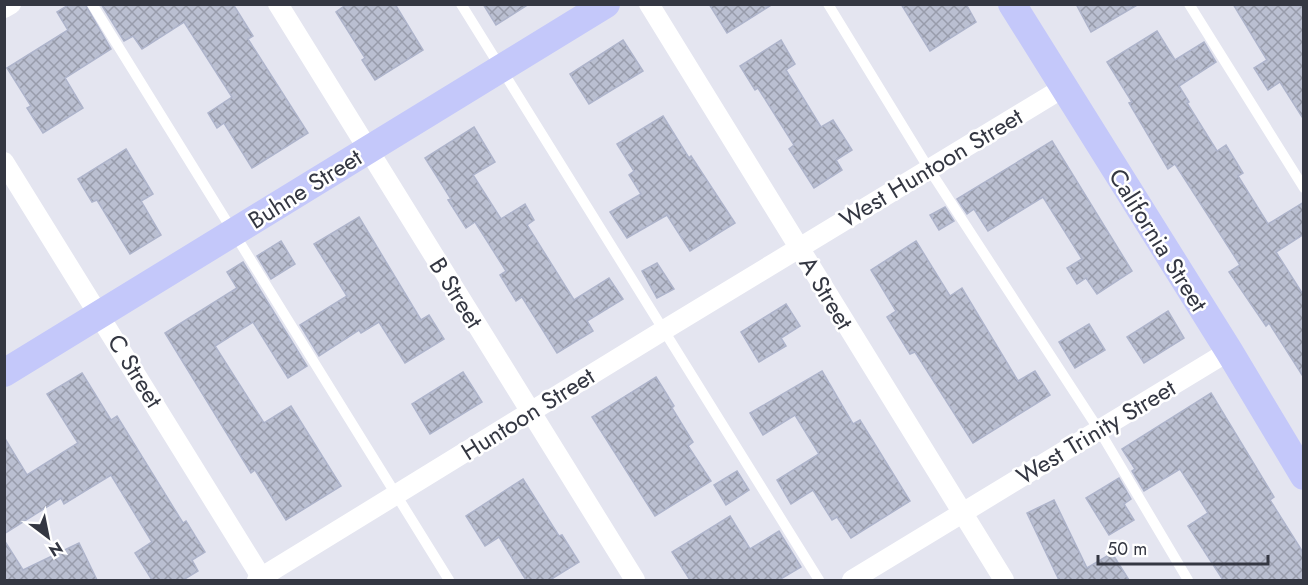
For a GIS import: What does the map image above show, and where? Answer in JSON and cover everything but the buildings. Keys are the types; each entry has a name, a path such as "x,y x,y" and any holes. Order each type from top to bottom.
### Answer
{"street":[{"path":"4,9 11,4"},
{"name":"B Street","path":"278,4 635,580"},
{"name":"Buhne Street","path":"4,374 606,4"},
{"name":"A Street","path":"649,4 1004,580"},
{"name":"California Street","path":"1012,4 1229,351 1304,476"},
{"name":"West Huntoon Street","path":"800,249 1063,88"},
{"name":"C Street","path":"4,162 261,580"},
{"name":"Huntoon Street","path":"261,580 530,412 800,249"},
{"name":"West Trinity Street","path":"852,580 1229,351"}],"lane":[{"path":"93,4 233,234 449,580"},
{"path":"461,4 819,580"},
{"path":"828,4 930,169 1099,430 1188,580"},
{"path":"1189,4 1304,188"}]}
